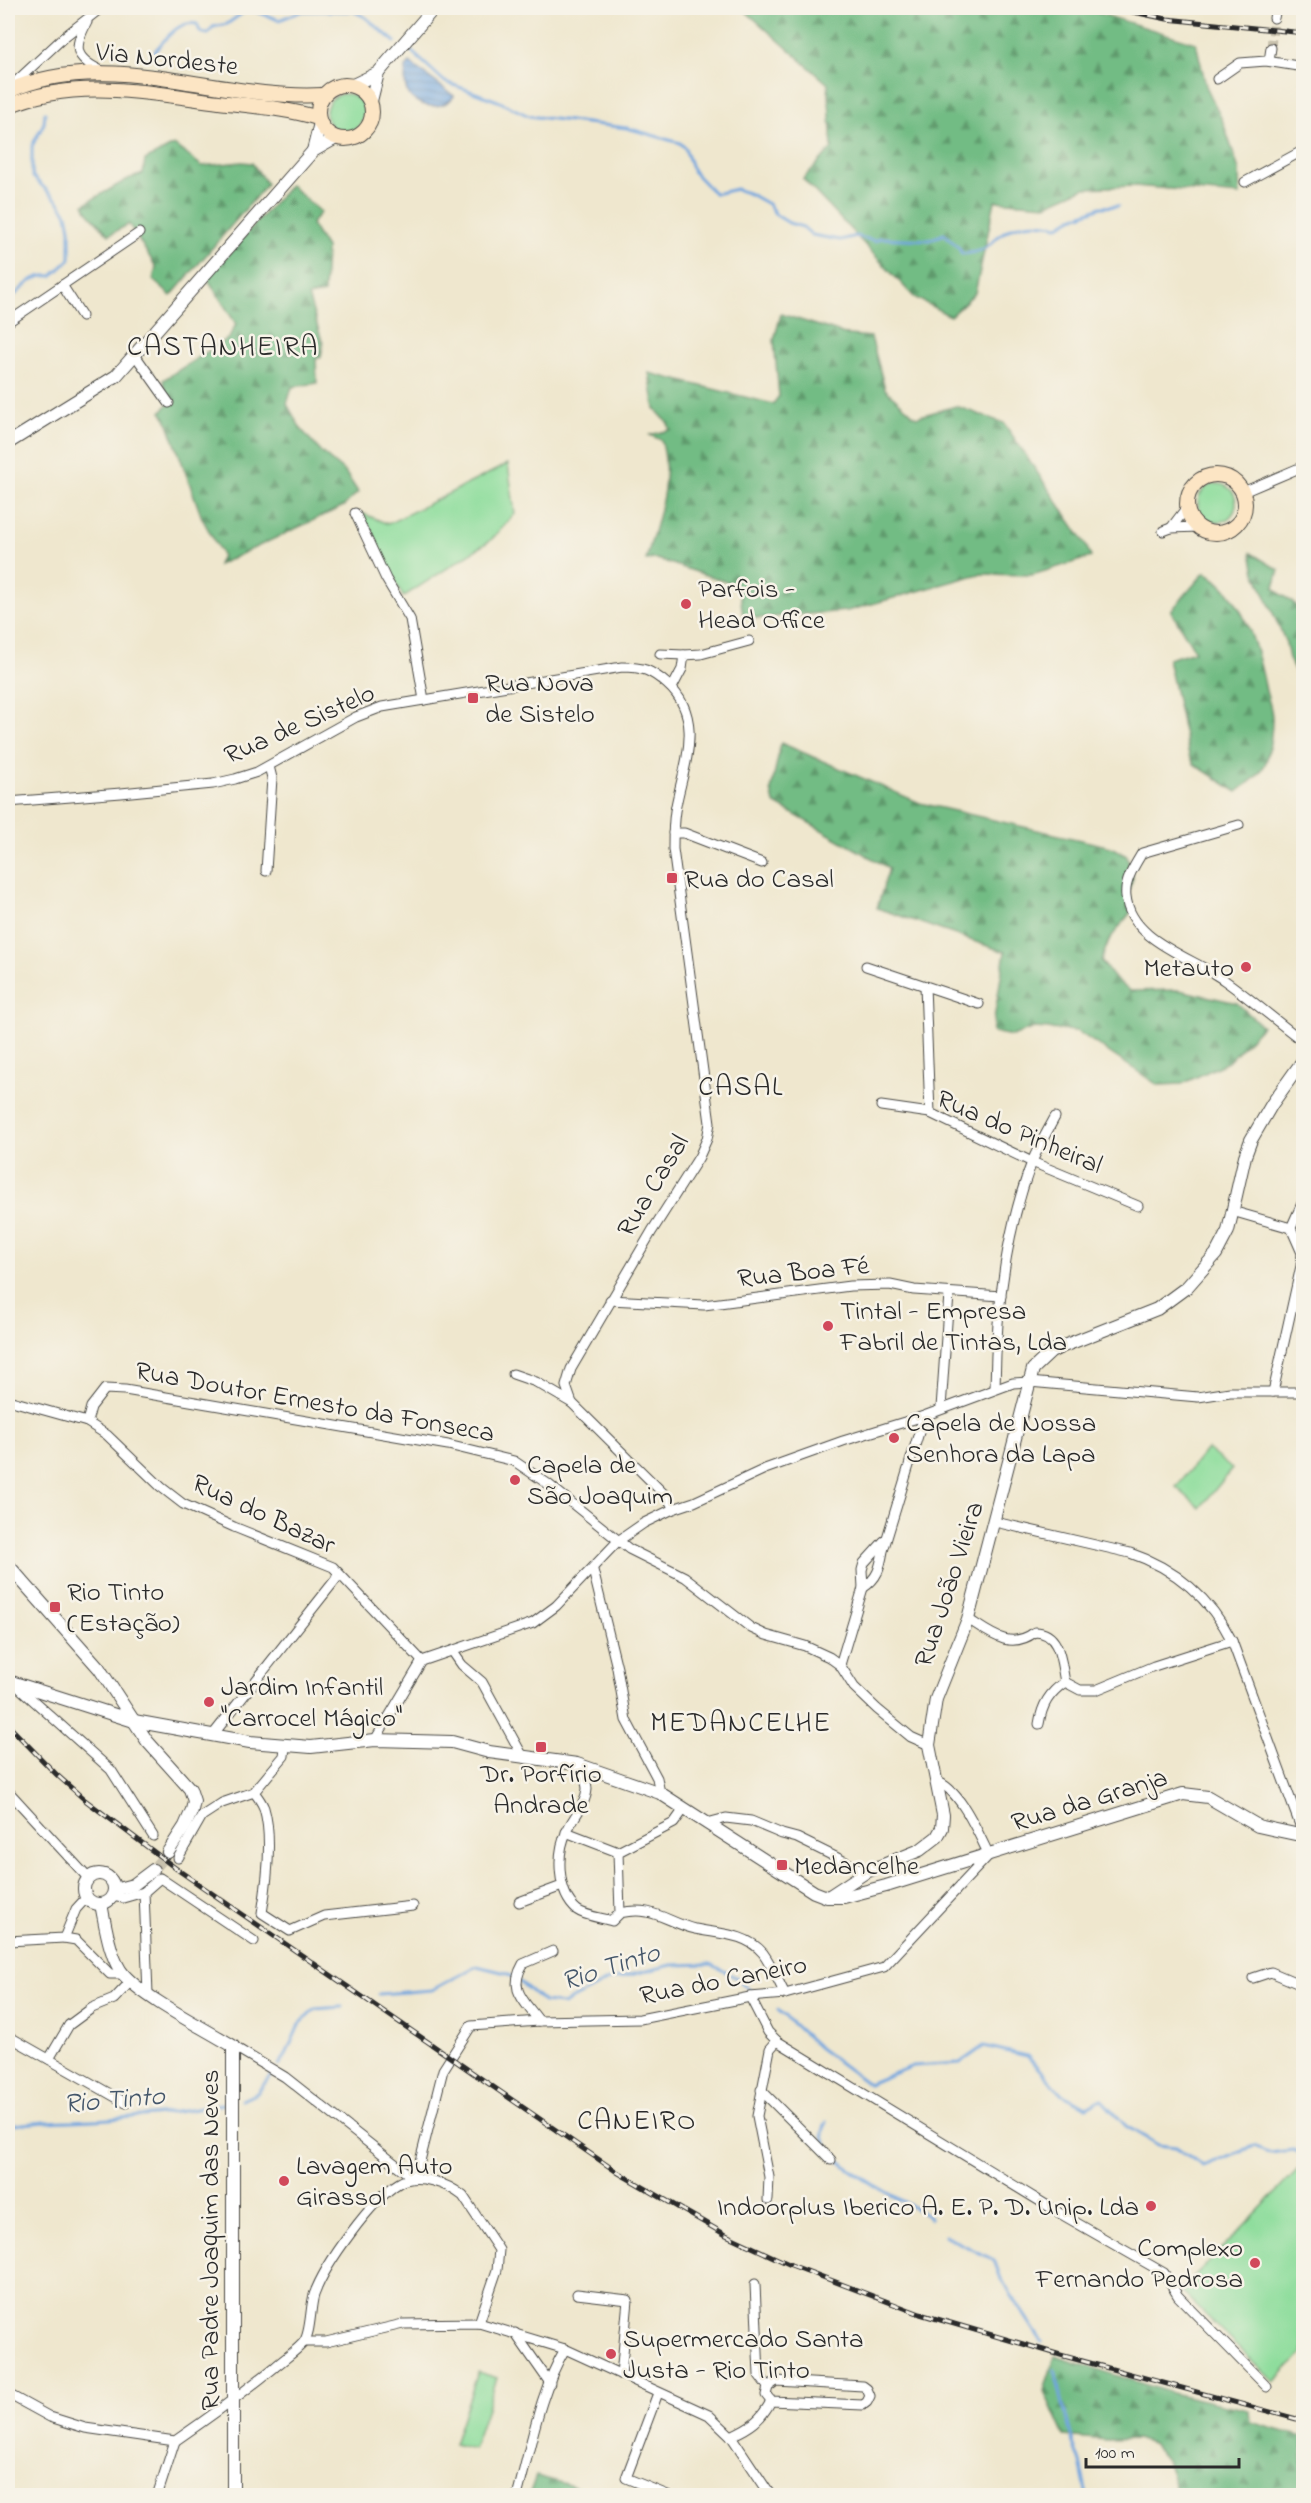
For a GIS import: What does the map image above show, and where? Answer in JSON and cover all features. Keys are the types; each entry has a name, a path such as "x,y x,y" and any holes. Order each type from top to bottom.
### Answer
{"main road":[{"name":"Via Nordeste","path":"8,90 50,76 108,74 181,81 296,97 323,95"},
{"path":"353,85 360,89 370,101 372,118 362,134 354,138 336,138 323,129 319,120 319,102 323,95 336,86 353,85"},
{"name":"Via Nordeste","path":"8,106 52,91 86,88 146,92 293,111 319,120"},
{"path":"1212,474 1231,478 1243,492 1245,509 1242,517 1231,529 1215,533 1198,527 1189,515 1187,498 1196,482 1212,474"}],"street":[{"path":"8,90 101,8"},
{"path":"353,85 378,73 434,8"},
{"path":"1274,18 1276,8"},
{"path":"89,17 78,40 79,55 90,65 108,74"},
{"path":"1269,61 1271,48"},
{"path":"1217,79 1240,63 1269,61 1304,67"},
{"path":"370,101 378,73"},
{"path":"313,151 319,120"},
{"path":"8,443 116,376 313,151 336,138"},
{"path":"1245,182 1304,150"},
{"path":"8,322 139,233"},
{"path":"62,285 82,316"},
{"path":"135,355 169,403"},
{"path":"1243,492 1304,466"},
{"path":"1187,507 1167,529 1198,527"},
{"path":"355,513 386,579 410,619 424,700"},
{"path":"660,654 701,654 749,641"},
{"path":"672,688 682,669 684,655"},
{"name":"Rua de Sistelo","path":"8,802 213,784 235,779 269,766 356,717 382,707 622,667 640,667 656,674 672,688"},
{"name":"Rua Casal","path":"572,1403 566,1386 571,1369 610,1300 699,1157 707,1139 710,1123 673,849 675,812 689,755 690,729 683,706 672,688"},
{"path":"266,870 272,778 269,766"},
{"path":"1239,825 1142,854 1130,874 1125,895 1131,913 1143,929 1161,945 1224,980 1304,1042"},
{"path":"673,833 684,833 762,863"},
{"path":"866,966 979,1004"},
{"path":"925,986 930,1113"},
{"name":"Rua João Vieira","path":"827,1897 866,1872 920,1850 937,1837 942,1828 943,1815 929,1745 936,1699 968,1619 1033,1369 1051,1352 1157,1310 1187,1287 1216,1254 1224,1242 1251,1140 1272,1104 1304,1059"},
{"name":"Rua do Pinheiral","path":"881,1106 930,1113 1032,1162 1138,1206"},
{"path":"995,1388 1001,1296 1009,1241 1032,1162 1055,1117"},
{"path":"1291,1228 1304,1199"},
{"path":"1232,1211 1291,1228 1297,1236 1302,1252 1301,1266 1273,1392"},
{"name":"Rua Boa Fé","path":"610,1300 704,1305 850,1286 890,1285 949,1294 1001,1296"},
{"path":"941,1408 949,1294"},
{"path":"513,1374 536,1382 572,1403 660,1490 674,1509"},
{"path":"375,1740 422,1661 533,1623 556,1606 618,1542 644,1523 765,1469 843,1441 924,1416 1013,1383 1029,1382 1198,1397 1212,1393 1304,1392"},
{"name":"Rua Doutor Ernesto da Fonseca","path":"87,1422 91,1407 105,1389 125,1390 476,1451 514,1461 548,1484 629,1550 685,1577 751,1628 766,1635 806,1646 840,1665 854,1687 877,1709 911,1737 929,1745"},
{"name":"Rua do Bazar","path":"8,1400 87,1422 108,1435 161,1487 183,1504 333,1567 373,1606 422,1661"},
{"path":"863,1588 879,1573 887,1538 924,1416"},
{"path":"995,1521 1130,1552 1150,1559 1164,1566 1201,1596 1217,1615 1232,1641 1303,1834"},
{"path":"840,1665 863,1588 864,1563 887,1538"},
{"path":"8,1565 99,1668 147,1741 190,1789 194,1801 173,1855"},
{"path":"593,1570 617,1668 626,1720 657,1778 660,1792"},
{"path":"212,1736 336,1579 338,1573"},
{"path":"968,1619 990,1634 1006,1640 1020,1640 1035,1632 1051,1637 1056,1643 1065,1682 1080,1690 1096,1690 1154,1666 1232,1641"},
{"path":"453,1652 462,1665 482,1682 522,1755"},
{"path":"11,1682 134,1721 285,1747 311,1747 375,1740 452,1742 489,1752 577,1764 660,1792 795,1882 827,1897"},
{"path":"11,1682 111,1770 153,1836"},
{"path":"1039,1724 1046,1701 1054,1690 1065,1682"},
{"path":"173,1855 202,1816 234,1797 254,1792 284,1756 285,1747"},
{"path":"577,1764 586,1780 587,1789 585,1800 566,1832 560,1872 562,1886 578,1910 612,1921 620,1913 631,1910 657,1913 693,1928 742,1937 762,1953 785,1994"},
{"path":"936,1781 954,1793 989,1855"},
{"path":"8,1791 89,1878"},
{"path":"254,1792 264,1806 267,1823 266,1888 262,1913 290,1931 324,1916 413,1906"},
{"name":"Rua da Granja","path":"827,1897 858,1894 1182,1794 1208,1797 1258,1826 1303,1834"},
{"path":"566,1832 618,1852 674,1823 684,1809"},
{"path":"706,1823 726,1818 751,1821 797,1838 866,1872"},
{"path":"618,1852 620,1913"},
{"name":"Rua do Caneiro","path":"413,2178 418,2169 443,2070 471,2026 539,2021 640,2019 750,1997 785,1994 884,1967 989,1855"},
{"path":"101,1904 113,1893 133,1885 153,1870"},
{"path":"89,1878 103,1875 111,1880 113,1893"},
{"path":"89,1878 85,1887 87,1898 101,1904"},
{"path":"113,1893 123,1898 144,1892 160,1878 254,1941"},
{"path":"519,1902 562,1886"},
{"path":"144,1892 148,1994"},
{"path":"64,1938 76,1909 87,1898"},
{"path":"101,1904 113,1952 127,1977"},
{"path":"8,1941 64,1938 76,1940 110,1974 127,1977"},
{"path":"539,2021 517,1991 517,1977 523,1964 553,1951"},
{"path":"1253,1978 1271,1972 1304,1986"},
{"path":"49,2059 69,2025 92,2007 114,1999 127,1977"},
{"name":"Rua Padre Joaquim das Neves","path":"127,1977 148,1994 233,2046 233,2496"},
{"path":"750,1997 768,2032 777,2041 1061,2214 1164,2273 1178,2296 1267,2387"},
{"path":"8,2036 126,2103"},
{"path":"768,2200 769,2177 757,2115 770,2049 777,2041"},
{"path":"233,2046 285,2077 413,2178"},
{"path":"761,2090 831,2160"},
{"path":"305,2342 314,2295 330,2264 370,2208 400,2182 413,2178 422,2178 455,2190 463,2196 499,2250 497,2270 479,2323"},
{"path":"755,2284 759,2375 768,2387"},
{"path":"577,2294 628,2300 621,2375"},
{"path":"158,2496 176,2440 233,2401 305,2342 326,2342 403,2324 479,2323 565,2349 709,2415 731,2436 771,2496"},
{"path":"515,2333 550,2383"},
{"path":"517,2496 539,2411 565,2349"},
{"path":"776,2381 862,2386 867,2389 870,2396 862,2405 771,2401 766,2395 768,2387 776,2381"},
{"path":"658,2392 626,2478 670,2496"},
{"path":"8,2394 50,2417 85,2428 176,2440"},
{"path":"731,2436 752,2427 763,2416 771,2401"}],"green space":[{"path":"742,8 1082,8 1196,43 1206,86 1223,122 1239,170 1240,195 1135,186 1084,188 1046,205 995,201 975,293 950,316 914,297 803,179 832,148 828,84"},
{"path":"345,94 358,100 364,113 358,126 345,132 332,126 326,113 332,100"},
{"path":"174,145 202,166 252,163 267,184 171,296 153,280 156,267 129,224 109,235 87,211 84,204 128,179 143,174 145,160"},
{"path":"290,185 321,212 311,224 326,248 324,293 308,296 323,344 321,357 316,358 317,383 292,387 287,404 301,429 321,452 345,472 358,492 344,506 218,565 222,555 202,518 166,418 161,412 169,403 163,380 229,338 236,324 207,278"},
{"path":"781,314 848,335 871,337 885,389 916,417 956,406 1004,423 1085,543 1091,557 1032,575 979,574 847,611 758,618 743,616 739,586 657,559 646,560 659,516 666,470 661,440 650,435 670,430 668,423 655,409 649,373 773,404 779,396 774,340"},
{"path":"508,464 515,514 491,540 403,597 364,514 388,524"},
{"path":"1217,484 1230,490 1236,503 1230,516 1217,522 1204,516 1198,503 1204,490"},
{"path":"1251,553 1279,570 1274,588 1302,612 1303,610 1303,712 1300,681 1255,572"},
{"path":"1205,572 1230,594 1247,624 1259,658 1271,711 1271,738 1265,764 1255,778 1237,792 1194,764 1189,755 1168,659 1195,651 1171,611"},
{"path":"781,743 920,803 1111,847 1127,856 1133,878 1128,892 1134,908 1109,940 1101,961 1116,980 1130,991 1179,990 1237,1003 1262,1026 1228,1062 1182,1084 1158,1085 1077,1031 1034,1028 1012,1036 992,1032 1005,952 877,908 889,868 774,803 771,790"},
{"path":"1207,1449 1232,1469 1200,1508 1176,1487"},
{"name":"Complexo Fernando Pedrosa","path":"1303,2164 1303,2354 1274,2382 1181,2291"},
{"path":"1055,2356 1172,2393 1249,2410 1250,2422 1303,2437 1303,2495 1178,2495 1166,2460 1153,2445 1136,2439 1107,2440 1064,2436 1044,2391"},
{"path":"478,2372 497,2378 473,2449 454,2444"},
{"path":"536,2476 570,2485 591,2495 529,2495"}],"water":[{"path":"410,63 454,96 444,104 437,106 416,101 411,97 405,85 406,67"}],"waterway":[{"path":"151,55 182,25 197,24 200,32 208,34 213,27 227,24 244,12 252,10 279,20 302,11 353,11 365,17 395,42"},
{"path":"410,50 445,82 498,101 529,116 627,128 680,143 685,148 693,171 715,194 736,189 750,194 768,204 776,215 789,223 803,227 812,235 840,240 856,236 875,241 880,238 929,240 944,234 962,254 981,250 1004,232 1023,224 1059,226 1072,218 1101,207 1118,206"},
{"path":"8,300 38,277 52,276 70,259 70,229 67,214 58,201 33,177 32,146 44,123 45,113"},
{"name":"Rio Tinto","path":"520,1982 544,2002 563,2004 609,1980 672,1965 711,1964 737,1978 752,1992"},
{"name":"Rio Tinto","path":"379,1994 432,1990 477,1966 506,1973 514,1978"},
{"name":"Rio Tinto","path":"279,2065 299,2025 315,2009 342,2007"},
{"name":"Rio Tinto","path":"778,2010 818,2047 868,2084 913,2066 960,2063 984,2046 1027,2056 1063,2095 1087,2107 1101,2099 1126,2126 1158,2145 1176,2147 1203,2166 1254,2146 1270,2153 1293,2150 1304,2154"},
{"name":"Rio Tinto","path":"242,2100 257,2093 272,2074"},
{"name":"Rio Tinto","path":"8,2126 138,2117 223,2104"},
{"path":"827,2122 823,2135 828,2147 838,2159 869,2182 930,2218"},
{"path":"945,2236 994,2260 1001,2279 1042,2342"},
{"path":"1054,2369 1087,2496"}],"tunnel":[{"path":"1271,48 1274,18"},
{"path":"153,1870 168,1852"}],"railway":[{"path":"1114,8 1167,19 1304,33"},
{"path":"8,1725 85,1800 178,1870 617,2172 726,2235 791,2265 920,2314 1064,2356 1304,2421"}],"place":[{"name":"Parfois - Head Office","path":"686,604"},
{"name":"Rua Nova de Sistelo","path":"473,698"},
{"name":"Rua do Casal","path":"672,878"},
{"name":"Metauto","path":"1246,967"},
{"name":"Tintal - Empresa Fabril de Tintas, Lda","path":"828,1326"},
{"name":"Capela de Nossa Senhora da Lapa","path":"894,1438"},
{"name":"Capela de São Joaquim","path":"515,1480"},
{"name":"Rio Tinto (Estação)","path":"55,1607"},
{"name":"Jardim Infantil \"Carrocel Mágico\"","path":"209,1702"},
{"name":"Dr. Porfírio Andrade","path":"541,1747"},
{"name":"Medancelhe","path":"782,1865"},
{"name":"Lavagem Auto Girassol","path":"284,2181"},
{"name":"Indoorplus Iberico A. E. P. D. Unip. Lda","path":"1151,2206"},
{"name":"Complexo Fernando Pedrosa","path":"1255,2263"},
{"name":"Supermercado Santa Justa - Rio Tinto","path":"611,2354"}],"district":[{"name":"CASTANHEIRA","path":"223,345"},
{"name":"CASAL","path":"741,1085"},
{"name":"MEDANCELHE","path":"741,1721"},
{"name":"CANEIRO","path":"637,2119"}]}
